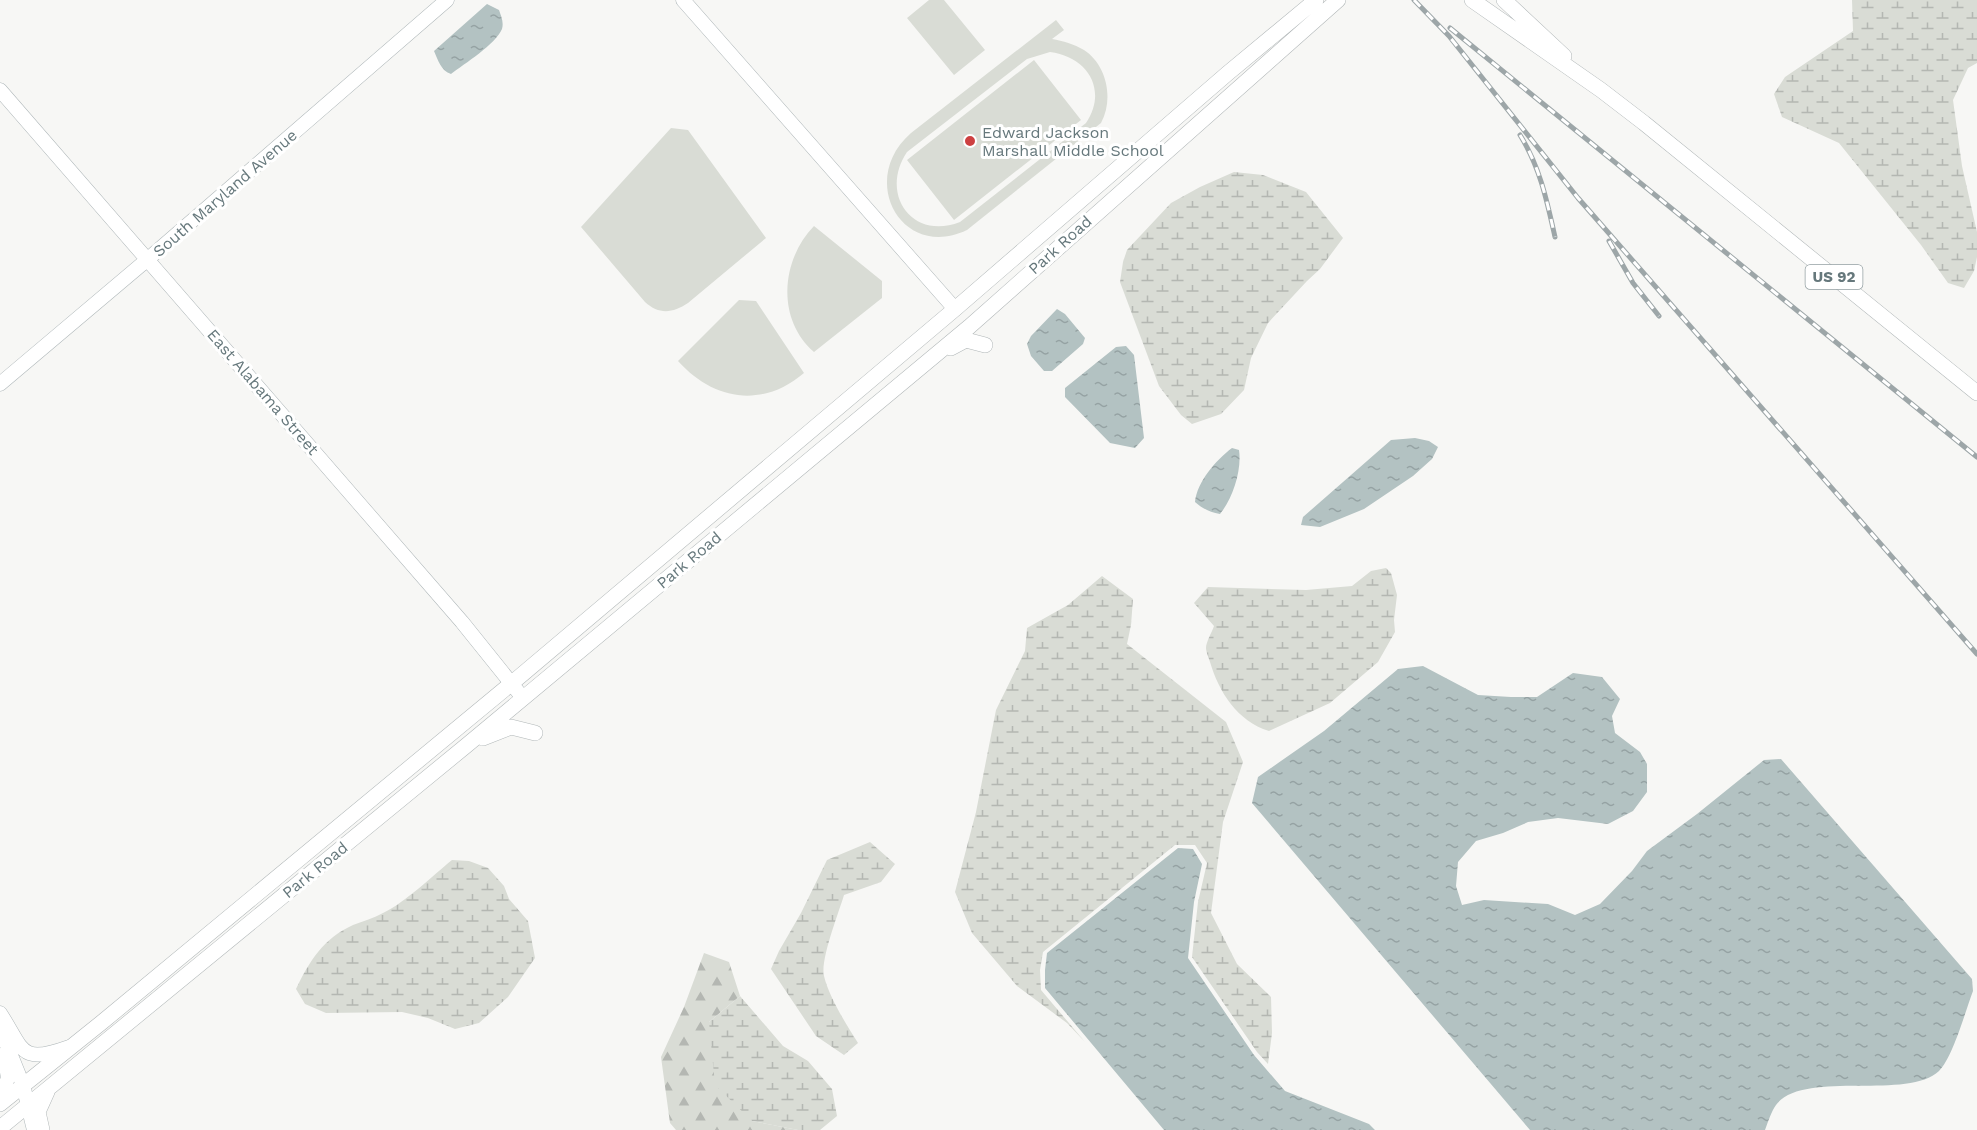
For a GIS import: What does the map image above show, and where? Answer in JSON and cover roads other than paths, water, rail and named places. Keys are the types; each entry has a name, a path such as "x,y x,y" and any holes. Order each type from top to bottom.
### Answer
{"main road":[{"name":"Park Road","path":"0,1104 512,683 1316,0"},
{"name":"Park Road","path":"0,1128 467,745 969,327 1338,0"},
{"name":"US 92","path":"1472,0 1601,90"},
{"name":"US 92","path":"1503,0 1601,90 1977,393"},
{"path":"969,327 979,299 1060,226 1067,212"},
{"path":"862,415 886,386 950,326 955,309"},
{"path":"862,415 890,398 960,343 966,340 985,345"},
{"path":"592,640 606,619 678,557 686,548 688,534"},
{"path":"419,784 430,766 503,704 510,694 512,683"},
{"path":"467,745 511,727 535,733"},
{"path":"144,1010 156,993 229,929 231,916"},
{"path":"28,1105 36,1086 48,1073 131,1003 147,985"},
{"path":"0,1119 23,1085"},
{"path":"42,1130 38,1112 48,1089"}],"street":[{"name":"South Maryland Avenue","path":"0,384 447,0"},
{"path":"683,0 955,309"},
{"name":"East Alabama Street","path":"0,90 462,622 523,698"},
{"path":"0,1013 18,1045 27,1052 36,1056 71,1046"},
{"path":"0,1028 23,1085 34,1130"},
{"path":"0,1044 8,1078 0,1099"}],"water":[{"path":"487,4 499,10 502,29 499,35 451,74 448,73 440,65 434,51"},
{"path":"1057,309 1065,314 1085,338 1083,344 1052,371 1044,371 1031,356 1027,344 1031,336"},
{"path":"1126,346 1134,355 1144,438 1135,448 1110,443 1065,397 1065,388 1116,347"},
{"path":"1415,438 1429,441 1438,447 1432,459 1413,476 1364,509 1320,527 1301,525 1303,517 1391,440"},
{"path":"1232,448 1239,450 1238,475 1229,500 1220,514 1207,510 1195,502 1199,487 1208,472"},
{"path":"1423,666 1478,695 1537,697 1573,673 1602,677 1620,699 1612,716 1615,733 1640,752 1647,764 1647,792 1633,811 1608,824 1558,818 1528,822 1476,841 1458,862 1456,886 1462,905 1484,900 1548,904 1575,915 1600,904 1632,871 1647,851 1764,760 1781,759 1972,979 1973,991 1954,1045 1939,1071 1924,1080 1904,1084 1831,1086 1789,1094 1776,1105 1765,1130 1530,1130 1252,803 1258,777 1324,731 1398,669"},
{"path":"1178,848 1193,849 1202,864 1194,902 1188,958 1254,1055 1285,1091 1369,1124 1375,1130 1164,1130 1045,988 1047,953"}],"railway":[{"path":"1414,0 1449,36 1578,198 1977,654"},
{"path":"1450,28 1977,457"},
{"path":"1520,135 1538,172 1555,237"},
{"path":"1609,241 1633,283 1659,316"}],"place":[{"name":"Edward Jackson Marshall Middle School","path":"970,141"}]}
